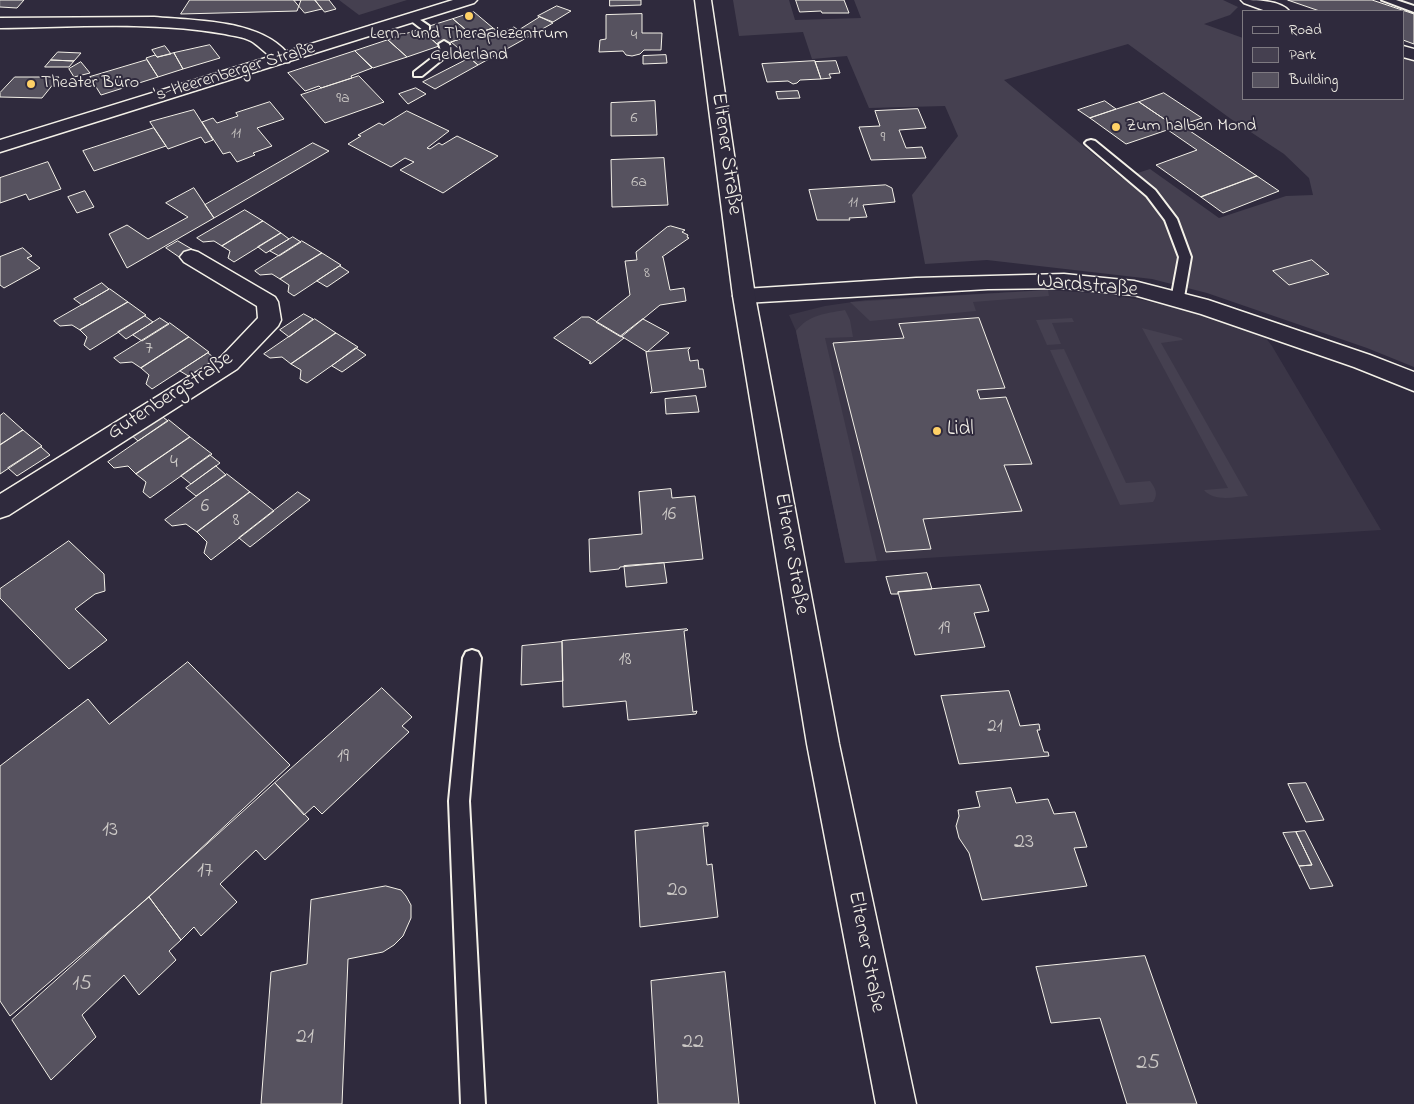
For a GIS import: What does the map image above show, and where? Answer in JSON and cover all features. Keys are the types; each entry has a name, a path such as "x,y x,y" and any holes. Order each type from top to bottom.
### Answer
{"street":[{"name":"'s-Heerenberger Straße","path":"0,146 469,0"},
{"name":"Eltener Straße","path":"704,0 744,296 823,744 892,1102"},
{"path":"1249,0 1278,10"},
{"path":"0,23 154,22 224,29 254,36 269,45 283,58"},
{"name":"Gutenbergstraße","path":"0,507 230,363 270,320 267,302 191,257"},
{"name":"Wardstraße","path":"744,296 916,285 1064,281 1134,288 1208,308 1362,361 1414,382"}],"lane":[{"path":"1387,0 1414,9"},
{"path":"412,18 426,28"},
{"path":"418,74 446,52 444,44"},
{"path":"1091,143 1151,193 1170,219 1185,257 1178,300"},
{"path":"472,658 459,801 473,1104"}],"shaded area":[{"path":"1284,0 1414,0 1414,46 1404,42 1404,10 1313,10"},
{"path":"1048,290 1106,294 1142,300 1191,311 1262,333 1272,346 1381,530 845,563 796,331 789,315 825,306 866,300"}],"green space":[{"path":"339,0 407,0 359,15"},
{"path":"733,0 789,0 795,20 861,18 854,0 1223,0 1238,7 1230,15 1204,24 1242,38 1242,100 1404,100 1404,58 1414,62 1414,367 1367,348 1207,293 1152,279 987,260 925,264 912,195 958,136 945,106 869,108 847,56 812,59 803,32 739,36","holes":["1128,44 1231,119 1284,154 1309,178 1313,195 1286,196 1219,218 1150,169 1122,178 1004,80"]},
{"path":"1048,290 1049,296 973,302 976,311 870,321 850,302"},
{"path":"845,310 850,320 853,337 825,338 877,561 845,563 796,331 801,325 812,318"},
{"path":"1072,318 1074,322 1052,323 1061,344 1047,345 1036,320"},
{"path":"1142,328 1183,340 1161,343 1248,496 1219,497 1208,494 1204,490 1228,488"},
{"path":"1064,349 1126,483 1150,481 1156,494 1153,502 1120,505 1050,350"}],"building":[{"path":"0,0 24,0 17,8 0,7"},
{"path":"190,0 301,0 297,11 181,14"},
{"path":"294,0 315,0 322,9 305,13"},
{"path":"315,0 329,0 336,9 325,12"},
{"path":"610,0 641,0 641,5 610,6"},
{"path":"796,0 844,0 849,13 800,12"},
{"path":"1288,0 1372,0 1402,10 1317,10"},
{"path":"557,6 571,11 553,22 538,16"},
{"path":"1404,11 1414,14 1414,44 1404,40"},
{"path":"474,12 493,28 472,35 453,19"},
{"path":"642,14 642,33 662,33 661,50 644,50 640,54 632,56 626,55 623,51 599,52 600,40 606,39 606,15"},
{"path":"540,17 553,23 478,65 451,42 493,28 499,32 514,27 518,30"},
{"path":"453,19 472,35 439,46 421,29"},
{"path":"421,29 439,46 407,57 388,40"},
{"path":"388,40 407,57 373,68 355,51"},
{"path":"210,45 220,58 183,69 174,53"},
{"path":"165,46 171,54 157,57 152,50"},
{"path":"355,51 372,68 351,76 352,78 305,91 288,73"},
{"path":"58,52 81,53 74,61 51,60"},
{"path":"174,53 183,69 158,77 146,58"},
{"path":"666,55 667,63 643,64 643,56"},
{"path":"470,58 478,65 435,89 423,82"},
{"path":"51,60 74,61 69,67 45,67"},
{"path":"147,60 158,77 101,95 90,77"},
{"path":"815,61 821,79 800,80 793,84 788,81 767,82 762,64"},
{"path":"836,61 840,73 829,74 831,78 821,79 815,62"},
{"path":"81,62 90,73 74,77 69,69"},
{"path":"359,76 384,102 325,123 301,95"},
{"name":"Theater Büro","path":"15,77 59,77 42,98 0,97 0,93"},
{"path":"416,88 426,94 408,104 399,94"},
{"path":"798,91 800,98 778,99 776,92"},
{"path":"1164,93 1202,118 1176,127 1139,102"},
{"path":"655,101 657,135 611,136 611,103"},
{"path":"1105,101 1116,109 1090,118 1078,110"},
{"path":"270,102 284,119 257,128 272,146 253,153 255,155 237,162 230,152 223,154 202,122 213,118 217,123 238,116 236,113"},
{"path":"1139,102 1176,127 1126,144 1090,118"},
{"path":"918,109 926,128 899,130 906,148 922,147 926,158 871,160 859,127 880,126 875,111"},
{"path":"194,110 213,140 205,143 201,137 168,149 150,122"},
{"path":"407,111 449,131 427,148 430,149 439,143 442,145 457,136 498,156 443,193 400,170 414,162 405,158 391,167 348,144 361,136 358,135 379,123 383,125"},
{"path":"1181,125 1257,176 1201,197 1156,165 1197,150 1168,130"},
{"path":"154,128 166,146 94,171 83,151"},
{"path":"313,143 329,151 214,218 205,205"},
{"path":"664,158 668,205 612,207 611,160"},
{"path":"48,162 61,189 29,200 26,194 0,203 0,178"},
{"path":"1257,176 1279,191 1223,213 1201,197"},
{"path":"886,185 892,188 895,202 863,205 867,217 849,218 850,220 817,220 809,190"},
{"path":"194,188 214,218 127,268 109,234 127,225 148,239 188,217 166,203"},
{"path":"85,191 94,207 77,213 68,197"},
{"path":"245,210 263,221 222,246 214,241 203,242 197,238"},
{"path":"263,221 281,233 234,262 228,258 230,251 222,246"},
{"path":"671,226 685,230 682,232 688,235 687,237 689,238 662,257 670,290 684,288 686,301 660,305 621,337 596,322 630,295 625,261 637,260 636,252 667,227"},
{"path":"281,233 289,239 266,253 258,247"},
{"path":"293,237 301,242 279,256 270,251"},
{"path":"178,241 195,251 182,259 166,248"},
{"path":"302,241 322,253 280,279 272,274 260,275 255,271"},
{"path":"23,248 32,256 27,258 40,268 4,288 0,285 0,257"},
{"path":"322,253 341,265 294,296 288,292 289,285 280,279"},
{"path":"1312,260 1329,274 1289,285 1273,271"},
{"path":"340,266 349,272 327,287 317,281"},
{"path":"102,283 109,289 82,305 74,299"},
{"path":"110,289 128,302 80,330 72,325 60,326 54,321"},
{"path":"128,302 146,315 90,350 84,345 87,337 80,330"},
{"path":"304,314 313,319 289,337 280,330"},
{"path":"145,316 153,322 126,339 118,332"},
{"path":"582,317 589,317 624,338 591,364 589,363 591,362 554,338"},
{"path":"160,318 169,324 142,341 133,335"},
{"name":"Lidl","path":"979,318 1005,388 977,390 980,399 1006,397 1032,464 1004,465 1022,511 923,519 931,549 886,552 833,343 904,338 899,324"},
{"path":"315,319 336,333 291,364 282,357 270,358 264,354"},
{"path":"643,319 669,333 647,352 621,336"},
{"path":"170,323 189,337 141,368 132,362 120,363 114,358"},
{"path":"336,333 358,347 307,383 300,379 301,370 291,364"},
{"path":"189,337 209,352 152,389 146,384 149,375 141,368"},
{"path":"356,348 366,355 342,372 332,366"},
{"path":"690,348 688,350 690,361 698,360 699,369 703,369 706,387 650,393 652,391 646,352"},
{"path":"208,353 217,360 190,377 180,371"},
{"path":"696,396 699,412 666,414 665,399"},
{"path":"4,413 23,430 0,445 0,416"},
{"path":"159,414 168,421 138,441 129,433"},
{"path":"169,420 190,437 136,474 128,466 114,468 108,462"},
{"path":"23,430 42,446 0,474 0,445"},
{"path":"190,437 212,454 150,498 143,492 146,482 136,474"},
{"path":"41,447 50,455 17,476 8,468"},
{"path":"210,455 220,463 191,484 181,476"},
{"path":"216,466 226,475 196,496 186,488"},
{"path":"227,474 250,492 197,532 186,524 172,526 165,520"},
{"path":"671,489 672,498 695,496 703,559 620,567 619,569 590,572 589,539 642,534 639,492"},
{"path":"250,492 274,511 211,560 204,553 207,542 197,532"},
{"path":"298,492 310,500 250,547 239,538"},
{"path":"69,541 104,574 105,591 95,594 75,609 107,640 69,669 0,598 0,589"},
{"path":"664,563 667,583 626,587 624,566"},
{"path":"927,573 932,589 891,594 886,577"},
{"path":"980,585 989,611 974,613 985,647 915,655 898,592"},
{"path":"687,629 684,631 693,712 697,711 696,714 628,720 626,701 563,707 562,641"},
{"path":"562,642 563,681 521,685 522,646"},
{"path":"188,662 290,765 149,897 10,1016 0,1001 0,766 88,699 109,724"},
{"path":"382,688 412,717 402,726 409,732 322,814 314,806 304,815 275,783"},
{"path":"1009,691 1020,726 1039,724 1040,730 1037,730 1044,752 1048,752 1049,756 959,764 941,696"},
{"path":"275,783 309,819 265,860 256,850 220,884 237,902 201,936 194,927 181,940 149,897"},
{"path":"1306,783 1324,820 1306,822 1288,784"},
{"path":"1011,788 1016,803 1048,799 1054,814 1075,812 1087,847 1074,848 1087,886 982,900 969,853 959,838 956,826 959,816 958,810 980,807 976,792"},
{"path":"708,823 708,826 703,826 707,865 712,864 718,917 640,927 635,831"},
{"path":"1305,831 1333,886 1310,889 1299,866 1312,865 1296,832"},
{"path":"1296,832 1312,865 1299,866 1283,833"},
{"path":"386,886 401,890 406,896 411,905 411,918 403,936 394,945 383,952 348,959 342,1104 261,1104 271,972 307,964 311,900"},
{"path":"149,897 181,940 169,951 176,960 139,995 124,975 82,1015 96,1037 51,1080 12,1020"},
{"path":"1145,956 1197,1104 1127,1104 1100,1018 1051,1023 1036,967"},
{"path":"725,972 739,1104 658,1104 651,981"}],"place":[{"name":"Lern- und Therapiezentrum Gelderland","path":"469,16"},
{"name":"Theater Büro","path":"31,84"},
{"name":"Zum halben Mond","path":"1116,127"},
{"name":"Lidl","path":"937,431"}]}
